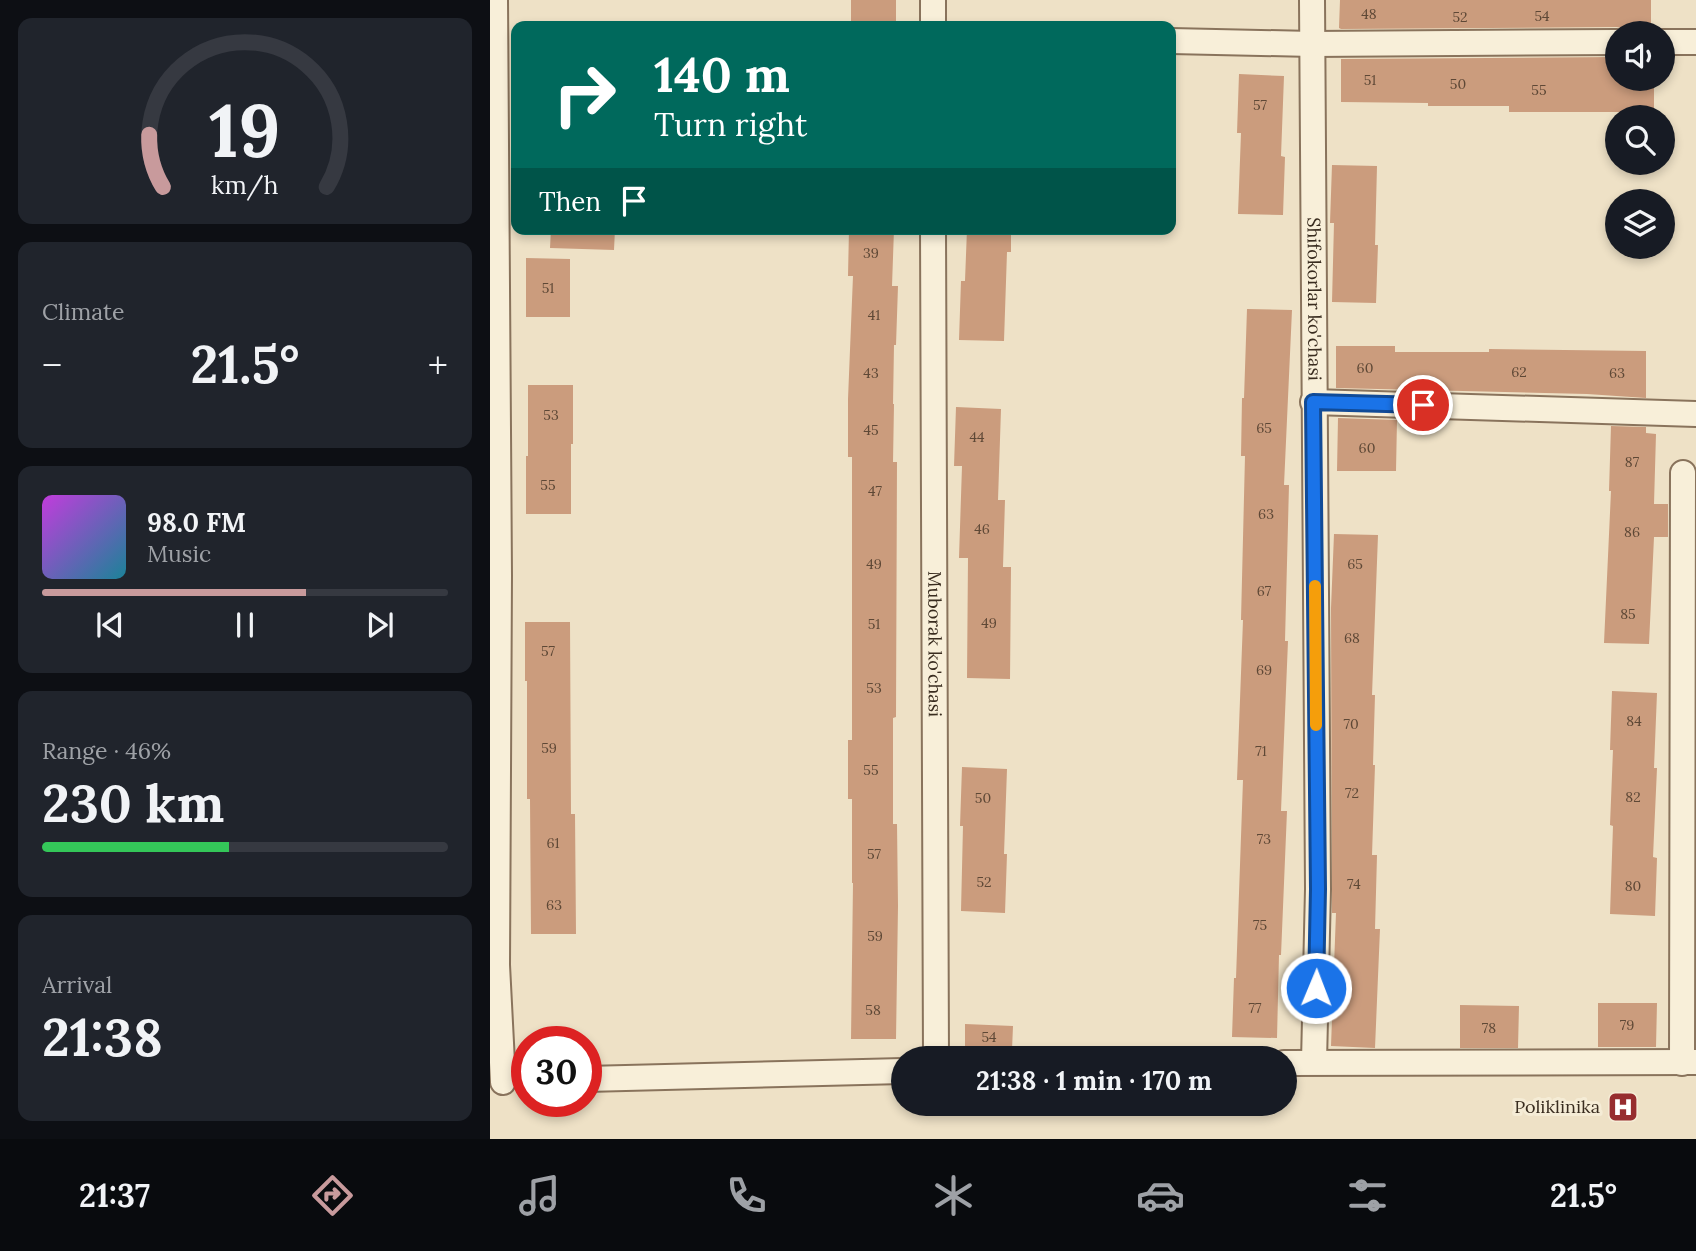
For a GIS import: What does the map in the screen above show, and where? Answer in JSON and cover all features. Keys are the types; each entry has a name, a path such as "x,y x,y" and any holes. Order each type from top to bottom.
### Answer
{"street":[{"path":"495,0 501,47 497,965 507,1082"},
{"path":"933,0 933,21"},
{"name":"Shifokorlar ko'chasi","path":"1312,0 1318,889 1314,1062"},
{"path":"1176,41 1311,44 1605,42"},
{"path":"1675,42 1696,42"},
{"name":"Muborak ko'chasi","path":"933,235 936,1046"},
{"path":"1313,402 1696,414"},
{"path":"1297,1063 1689,1063 1683,473"},
{"path":"602,1079 891,1071"}],"building":[{"path":"851,0 896,0 896,21 851,21"},
{"path":"1340,0 1651,0 1651,21 1605,21 1605,27 1339,28"},
{"path":"1605,57 1605,91 1654,91 1654,105 1605,105 1605,112 1509,112 1509,106 1341,102 1341,59"},
{"path":"1239,74 1284,76 1281,156 1285,157 1283,215 1238,214 1241,133 1237,133"},
{"path":"1332,165 1377,166 1376,303 1332,302"},
{"path":"551,235 615,235 614,250 550,248"},
{"path":"849,235 894,235 892,286 898,286 893,404 893,462 897,462 896,717 893,718 893,824 897,824 898,906 896,1039 851,1039 853,883 848,740 852,740 852,457 848,457 848,399 853,276 848,276"},
{"path":"967,235 1011,235 1011,252 1007,252 1004,341 959,340 961,281 965,281"},
{"path":"526,258 570,259 570,317 526,317"},
{"path":"1247,309 1292,310 1284,485 1289,485 1285,641 1288,641 1281,811 1287,811 1277,1038 1232,1037 1243,780 1237,780 1243,620 1245,456 1241,456 1242,398"},
{"path":"1336,346 1395,346 1395,352 1489,352 1489,349 1646,351 1646,398 1336,388"},
{"path":"528,385 573,385 571,514 526,514"},
{"path":"956,407 1001,409 998,500 1005,500 1003,567 1011,567 1010,679 967,678 968,558 959,558 962,466 954,466"},
{"path":"1338,418 1397,420 1396,471 1337,471"},
{"path":"1611,426 1646,427 1646,433 1656,434 1654,504 1668,504 1668,537 1654,537 1649,644 1604,643"},
{"path":"1334,534 1378,535 1372,695 1375,695 1375,765 1372,855 1377,855 1375,929 1380,929 1375,1048 1331,1046 1336,913 1332,913 1331,608"},
{"path":"525,622 570,622 571,814 575,814 576,934 531,934"},
{"path":"1612,691 1657,693 1653,857 1657,858 1655,916 1610,914 1613,826 1610,825"},
{"path":"962,767 1007,769 1005,913 961,911"},
{"path":"1598,1003 1657,1003 1656,1047 1598,1047"},
{"path":"1460,1005 1519,1006 1518,1048 1460,1048"},
{"path":"965,1024 1013,1026 1012,1046 965,1046"}],"slow traffic":[{"path":"1315,586 1316,725"}],"place":[{"name":"Poliklinika","path":"1623,1107"}],"route":[{"path":"1316,988 1318,889 1313,402 1423,405"}]}
